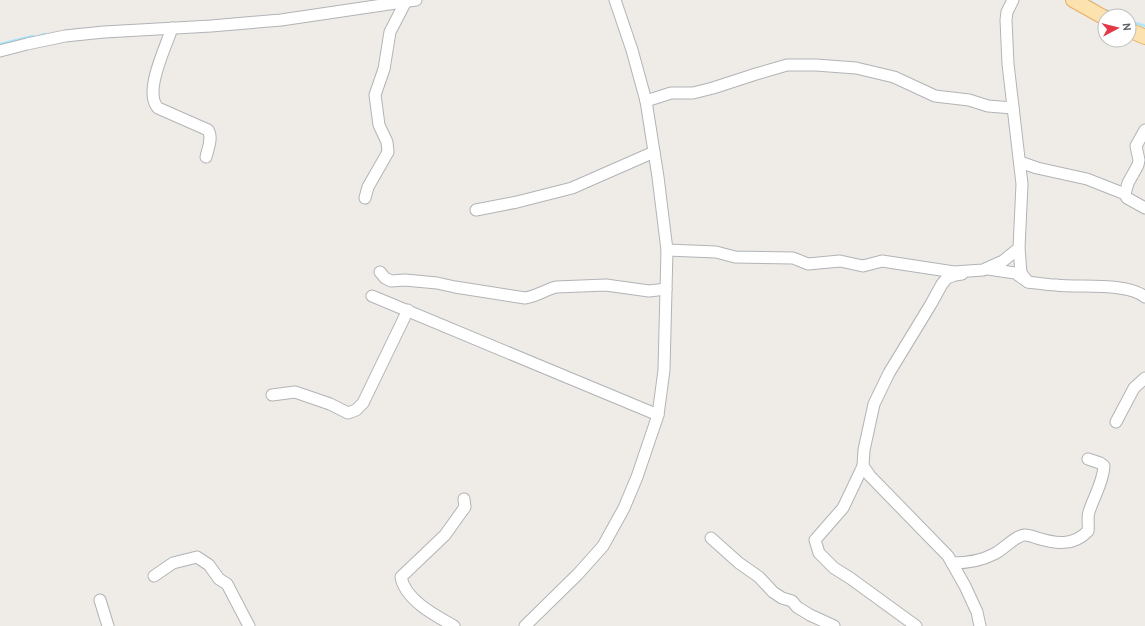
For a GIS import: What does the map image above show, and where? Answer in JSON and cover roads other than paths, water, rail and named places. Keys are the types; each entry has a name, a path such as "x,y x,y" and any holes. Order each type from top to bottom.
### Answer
{"main road":[{"path":"1073,0 1097,14"}],"street":[{"path":"529,625 603,546 624,508 637,477 658,415 664,370 667,250 646,101 632,50 615,0"},
{"path":"1013,0 1007,12 1006,20 1008,64 1022,184 1018,248 1021,273 1028,282"},
{"path":"0,51 65,36 281,20 411,1"},
{"path":"365,198 368,187 388,152 387,142 379,125 375,95 384,69 390,32 411,1"},
{"path":"172,28 156,73 152,98 154,104 158,108 208,130 211,138 206,157"},
{"path":"646,101 671,93 692,93 713,88 787,66 816,64 856,68 894,77 935,96 969,100 988,106 1013,108"},
{"path":"1125,194 1128,183 1138,165 1139,160 1136,146 1145,130"},
{"path":"476,210 517,202 572,188 654,152"},
{"path":"1020,162 1037,168 1088,179 1125,194 1128,198 1145,208"},
{"path":"667,250 716,252 735,257 792,258 808,264 840,261 863,266 882,262 954,272 983,270 1003,261 1018,248"},
{"path":"916,626 834,568 819,553 815,540 843,508 864,466 864,450 874,404 889,373 942,284 947,278 955,275 991,268 1015,273 1028,282 1056,286 1128,288 1144,295"},
{"path":"380,272 391,281 406,280 437,283 525,298 533,297 548,289 556,287 606,285 649,291 666,289"},
{"path":"372,296 658,415"},
{"path":"272,395 295,392 330,404 348,413 356,410 363,403 408,310"},
{"path":"1116,422 1134,388 1145,378"},
{"path":"952,563 969,563 995,554 1019,537 1025,535 1061,543 1083,537 1088,531 1088,514 1102,481 1104,466 1088,459"},
{"path":"864,466 870,476 948,556 962,580 977,612 980,626"},
{"path":"454,626 426,610 402,584 401,577 445,535 465,507 464,499"},
{"path":"711,538 739,563 759,577 773,592 782,598 792,601 797,607 810,615 834,626"},
{"path":"154,576 173,563 197,557 209,565 219,579 227,584 249,626"},
{"path":"962,580 961,573 969,563"},
{"path":"100,600 108,626"}],"waterway":[{"path":"1088,0 1098,6"},
{"path":"1137,24 1145,26"},
{"path":"73,30 79,29"},
{"path":"39,36 45,34"},
{"path":"0,44 33,36"}]}
